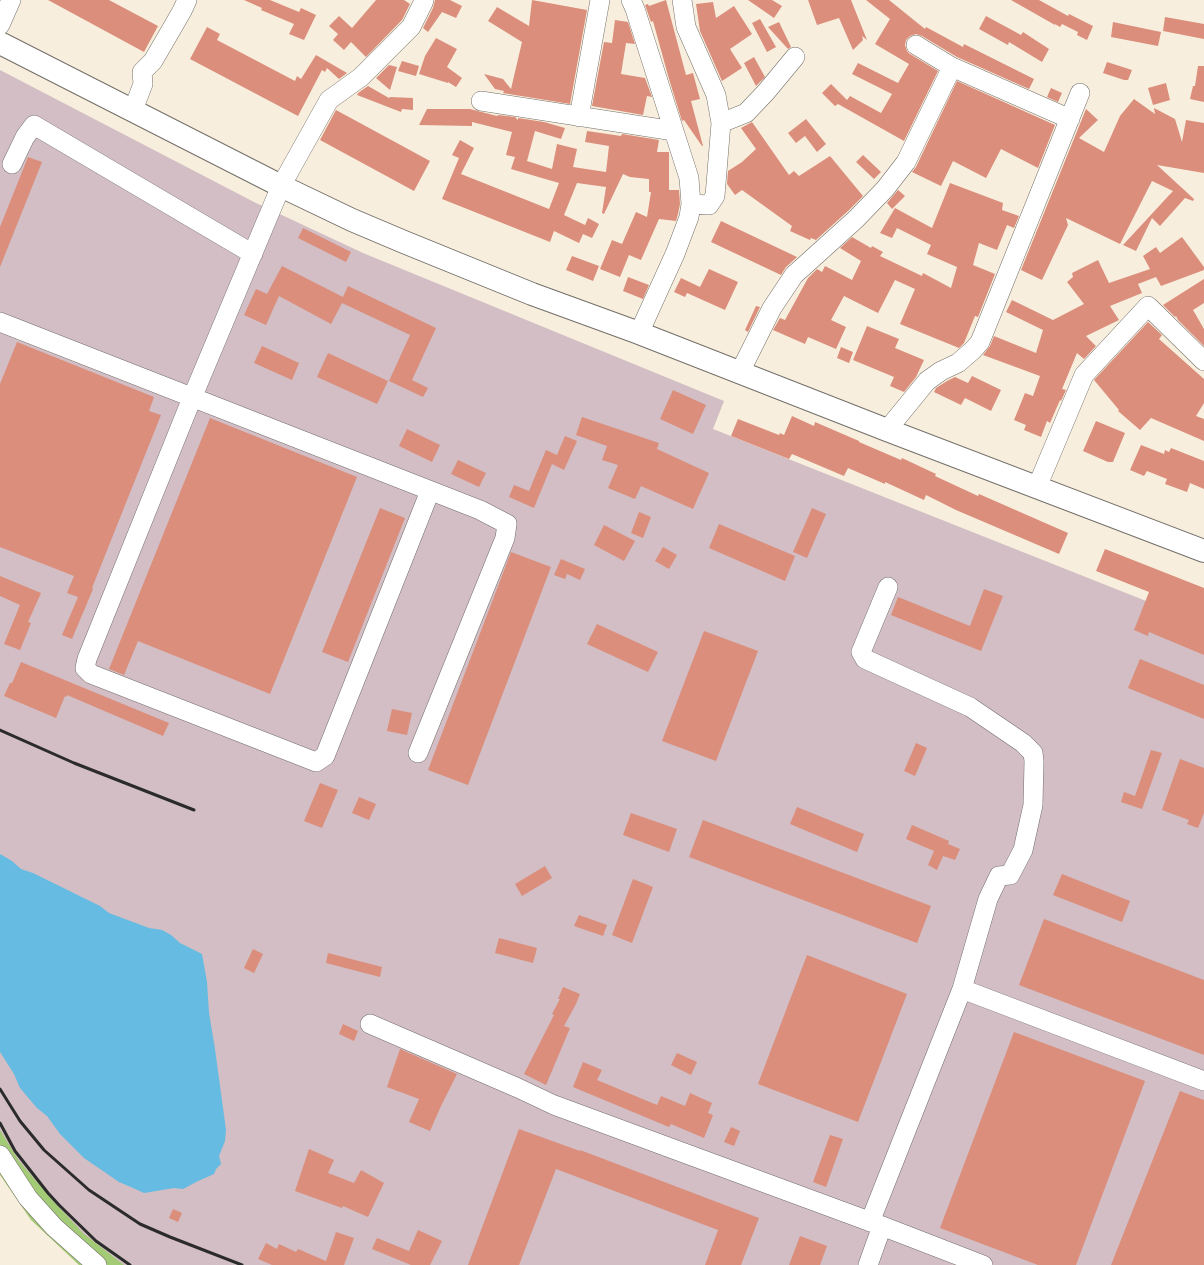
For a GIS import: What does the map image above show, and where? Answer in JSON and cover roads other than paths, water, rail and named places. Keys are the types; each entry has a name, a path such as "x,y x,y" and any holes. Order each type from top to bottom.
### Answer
{"main road":[{"path":"0,43 281,186 352,220 404,242 532,294 639,333 887,430 1204,551"}],"street":[{"path":"0,24 11,0"},
{"path":"133,110 143,84 142,72 153,61 182,11 186,0"},
{"path":"424,0 411,27 361,77 330,100 281,186 192,398 87,659 85,668 91,674 316,762 325,756 430,491"},
{"path":"579,117 600,0"},
{"path":"631,0 636,9 689,178 691,204 690,218 639,333"},
{"path":"682,0 686,27 716,95 721,123 715,196 709,205 691,204"},
{"path":"916,45 952,66 1070,119"},
{"path":"721,123 746,113 766,92 795,57"},
{"path":"740,372 772,308 794,275 856,219 885,189 906,162 952,66"},
{"path":"887,430 927,381 941,371 958,363 980,342 1080,93"},
{"path":"481,101 674,131"},
{"path":"12,164 24,137 34,125 253,254"},
{"path":"1037,487 1084,375 1148,306 1204,362"},
{"path":"0,322 480,510 507,524 505,538 418,753"},
{"path":"868,1265 876,1224 962,989 988,899 1000,876 1010,875 1022,850 1033,804 1033,753 1023,743 970,707 865,659 861,652 888,587"},
{"path":"962,989 1204,1081"},
{"path":"370,1024 554,1105 983,1265"},
{"path":"0,1155 28,1198 54,1226 97,1265"}],"water":[{"path":"0,854 12,861 21,869 33,873 100,906 109,913 149,928 162,930 171,935 180,943 202,954 226,1130 225,1141 219,1156 221,1164 216,1169 214,1174 183,1189 174,1188 144,1193 119,1182 84,1158 60,1134 47,1116 37,1108 20,1088 14,1074 0,1052"}],"railway":[{"path":"0,730 74,763 194,810"},
{"path":"0,1089 20,1121 44,1150 89,1190 140,1224 242,1265"},
{"path":"0,1123 15,1151 48,1193 96,1241 130,1265"}]}
